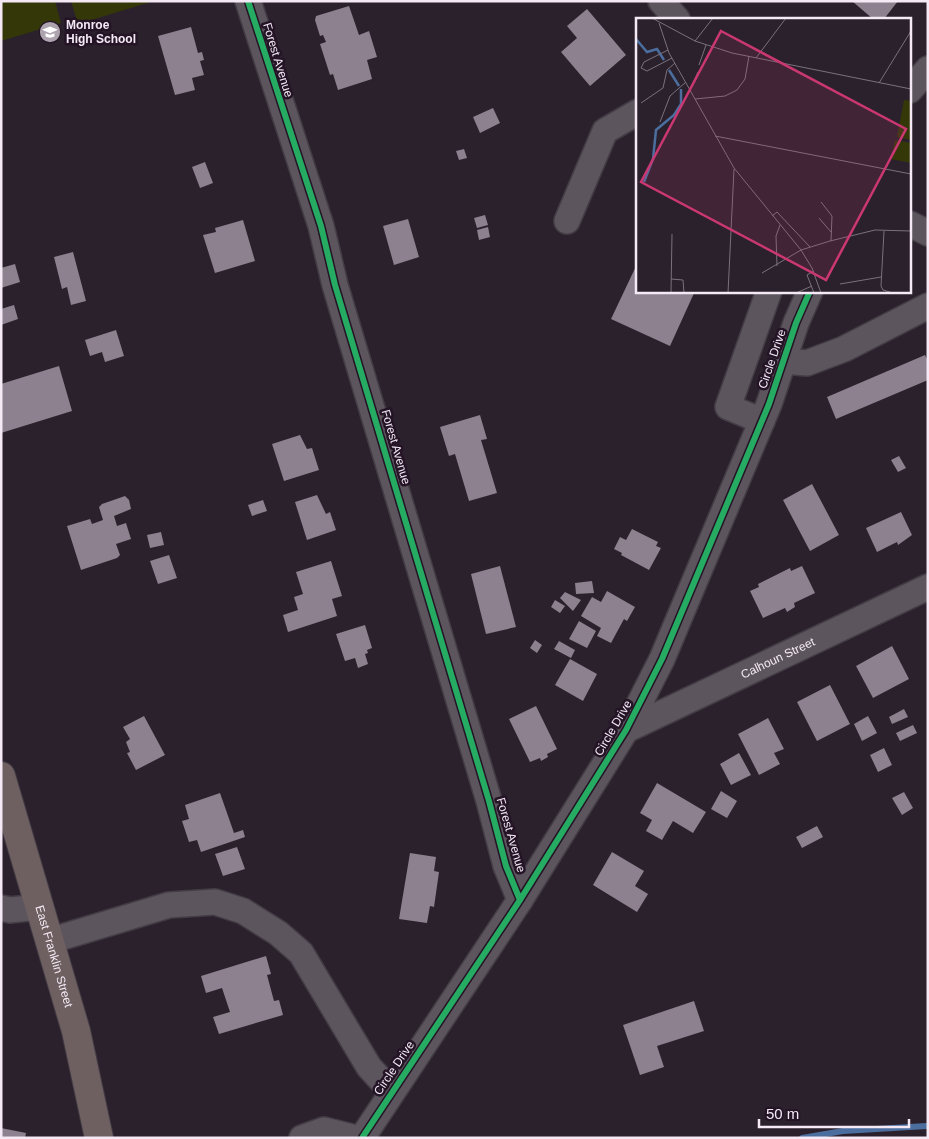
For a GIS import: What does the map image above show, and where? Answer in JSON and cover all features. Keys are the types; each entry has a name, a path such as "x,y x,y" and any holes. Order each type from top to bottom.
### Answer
{"main road":[{"name":"East Franklin Street","path":"1,776 76,1031 99,1138"}],"street":[{"name":"Forest Avenue","path":"248,1 321,226 335,285 489,802 506,866 520,900"},
{"path":"661,1 675,18"},
{"path":"567,222 605,131 636,113"},
{"path":"912,225 928,233"},
{"path":"762,420 728,407 770,292"},
{"name":"Circle Drive","path":"362,1138 520,900 626,730 662,659 762,420 810,292"},
{"path":"783,361 807,363 835,353 928,306"},
{"name":"Calhoun Street","path":"626,730 928,587"},
{"path":"49,941 168,905 215,902 243,911 278,933 301,953 369,1067 392,1092"},
{"path":"1,908 10,910 39,907"},
{"path":"302,1138 324,1130 356,1138"}],"green space":[{"path":"1,1 55,1 61,23 1,41"},
{"path":"71,1 154,1 78,24"}],"building":[{"path":"852,1 898,1 885,18 872,18"},
{"path":"349,6 359,35 369,31 377,57 367,60 372,79 338,90 333,74 330,75 320,44 326,42 323,35 320,36 315,20 316,16"},
{"path":"587,9 626,55 590,86 561,52 577,38 567,26"},
{"path":"191,27 198,53 202,52 204,60 200,61 204,75 192,78 195,90 175,95 158,36"},
{"path":"493,108 500,123 480,133 473,117"},
{"path":"464,149 467,158 459,160 456,151"},
{"path":"205,162 213,183 200,188 192,167"},
{"path":"485,215 488,225 477,228 474,218"},
{"path":"408,219 419,257 394,265 383,226"},
{"path":"243,220 255,261 215,273 203,235 216,232 215,228"},
{"path":"488,227 490,237 479,240 477,230"},
{"path":"73,252 86,301 71,305 67,287 62,289 54,257"},
{"path":"15,264 20,282 1,288 1,268"},
{"path":"636,266 636,292 695,292 670,346 611,319"},
{"path":"14,305 18,319 1,325 1,309"},
{"path":"116,330 124,356 105,362 102,352 90,356 85,340"},
{"path":"925,355 928,361 928,380 836,419 827,397"},
{"path":"59,366 72,411 1,433 1,384"},
{"path":"480,415 487,439 481,440 497,493 469,501 455,454 449,456 440,427"},
{"path":"300,435 307,449 312,448 319,470 284,481 272,444"},
{"path":"899,456 906,468 898,472 891,460"},
{"path":"812,484 839,535 810,551 783,500"},
{"path":"317,495 326,514 330,512 336,530 307,540 295,502"},
{"path":"125,496 129,500 131,509 114,516 117,526 126,523 131,539 116,544 120,555 117,558 81,570 67,526 90,519 92,524 103,520 99,507 102,504"},
{"path":"263,500 267,511 252,516 248,505"},
{"path":"901,512 912,535 898,545 897,542 877,552 866,528"},
{"path":"632,529 658,542 656,546 661,548 649,570 621,555 622,553 614,549 620,537 626,540"},
{"path":"161,532 164,545 150,548 147,535"},
{"path":"169,555 177,578 158,584 150,561"},
{"path":"331,561 342,596 332,599 337,616 288,632 283,615 298,610 294,597 303,594 296,572"},
{"path":"500,566 516,627 486,634 471,574"},
{"path":"802,566 815,593 794,603 795,607 787,612 785,608 763,618 750,591 759,587 758,584 790,568 791,571"},
{"path":"592,581 594,593 576,594 575,583"},
{"path":"607,591 635,607 627,621 624,619 611,643 597,636 601,628 581,616 592,597 601,602"},
{"path":"565,592 581,600 573,611 560,598"},
{"path":"555,600 565,606 560,613 551,607"},
{"path":"579,621 596,631 587,648 569,639"},
{"path":"365,625 372,648 367,650 368,653 365,654 368,664 358,668 355,658 345,661 336,634"},
{"path":"535,640 542,645 537,653 530,648"},
{"path":"559,641 575,650 571,658 554,649"},
{"path":"892,646 909,679 873,698 856,666"},
{"path":"570,659 597,674 583,701 555,685"},
{"path":"830,685 850,724 817,741 797,702"},
{"path":"536,706 557,749 547,754 548,757 541,761 540,758 530,762 509,719"},
{"path":"904,709 908,717 892,724 889,717"},
{"path":"144,716 165,755 136,770 127,753 130,752 126,742 130,739 123,727"},
{"path":"868,716 877,733 862,741 854,724"},
{"path":"768,718 784,749 774,753 780,764 759,775 738,734"},
{"path":"913,725 917,733 900,741 896,733"},
{"path":"884,748 892,765 878,772 870,755"},
{"path":"739,753 751,775 731,785 720,764"},
{"path":"657,783 706,812 693,833 673,821 662,840 646,831 652,820 640,813"},
{"path":"721,791 737,801 727,818 711,809"},
{"path":"904,792 913,808 902,815 892,798"},
{"path":"220,793 234,833 243,830 245,837 201,852 197,840 189,842 182,821 189,819 185,805"},
{"path":"817,826 823,837 802,848 796,837"},
{"path":"237,847 245,869 223,876 215,854"},
{"path":"612,852 644,871 635,886 648,894 637,912 593,885"},
{"path":"410,853 436,857 434,871 439,872 434,907 430,906 427,923 399,919"},
{"path":"266,956 271,974 267,975 274,1001 279,1000 283,1015 219,1034 213,1017 230,1012 222,988 206,993 201,976"},
{"path":"694,1001 704,1031 657,1046 664,1067 640,1075 623,1025"},
{"path":"1,1128 26,1133 25,1138 1,1138"}],"waterway":[{"path":"802,1138 843,1131 927,1126"}],"cycle path":[{"path":"248,1 321,226 335,285 489,801 506,866 520,900"},
{"path":"362,1138 520,900 626,730 662,659 769,404 796,323 810,292"}],"place":[{"name":"Monroe High School","path":"50,32"}]}
